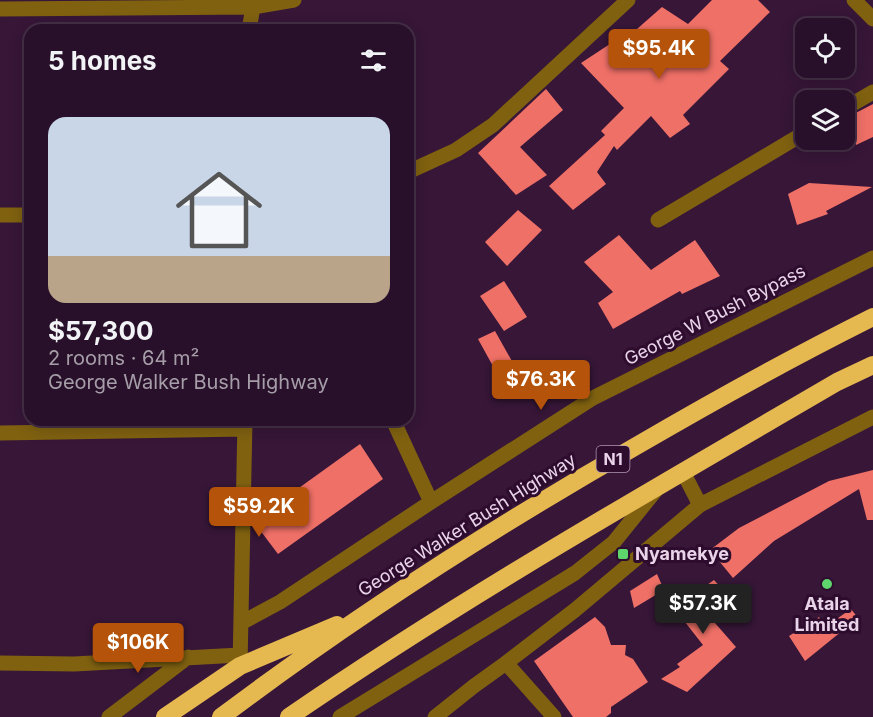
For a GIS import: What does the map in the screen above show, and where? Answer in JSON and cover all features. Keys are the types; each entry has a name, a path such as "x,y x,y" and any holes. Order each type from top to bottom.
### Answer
{"highway":[{"name":"George Walker Bush Highway","path":"221,717 361,616 574,481 811,348 873,317"},
{"path":"288,717 330,688 509,576 837,382 873,365"},
{"path":"165,717 240,661 361,616"}],"street":[{"path":"0,9 253,7 294,0"},
{"path":"414,169 456,150 493,125 628,0"},
{"path":"854,0 873,19"},
{"path":"250,24 253,7"},
{"path":"855,103 873,92"},
{"path":"657,220 795,138"},
{"path":"0,215 24,214"},
{"name":"George W Bush Bypass","path":"241,623 280,602 592,398 873,258"},
{"path":"435,717 575,610 700,505 873,417"},
{"path":"0,433 214,426"},
{"path":"0,663 74,663 188,657 240,661 245,426"},
{"path":"396,426 431,502"},
{"path":"683,472 700,505"},
{"path":"340,717 588,564 614,542 658,487"},
{"path":"108,717 188,657"},
{"path":"506,663 554,717"}],"building":[{"path":"712,0 758,0 770,12 720,61 729,69 683,115 690,124 670,138 651,116 617,150 614,146 597,172 606,184 573,210 549,186 605,135 601,131 624,108 581,63 616,40 620,44 662,7 688,24"},
{"path":"546,89 563,110 520,147 547,175 516,195 478,153"},
{"path":"873,104 873,137 856,145 855,142 855,113"},
{"path":"809,183 872,187 826,211 828,214 797,225 788,194"},
{"path":"518,210 542,230 507,266 485,242"},
{"path":"619,235 651,270 695,240 720,276 682,294 680,291 613,329 598,303 613,292 584,262"},
{"path":"504,281 527,317 504,331 480,296"},
{"path":"495,331 522,379 505,388 478,339"},
{"path":"360,444 383,479 278,554 253,521"},
{"path":"873,470 873,520 867,520 859,489 774,541 733,578 710,550 739,528 829,481"},
{"path":"657,574 664,590 634,608 630,591"},
{"path":"714,580 737,605 715,623 736,647 687,692 661,679 680,667 677,664 703,645 674,608"},
{"path":"851,609 858,618 805,661 789,636 819,617 825,627"},
{"path":"595,617 605,627 611,645 626,645 625,655 633,659 648,682 611,707 611,713 606,717 573,717 534,661"}],"place":[{"name":"Nyamekye","path":"623,554"},
{"name":"Atala Limited","path":"827,584"}]}
